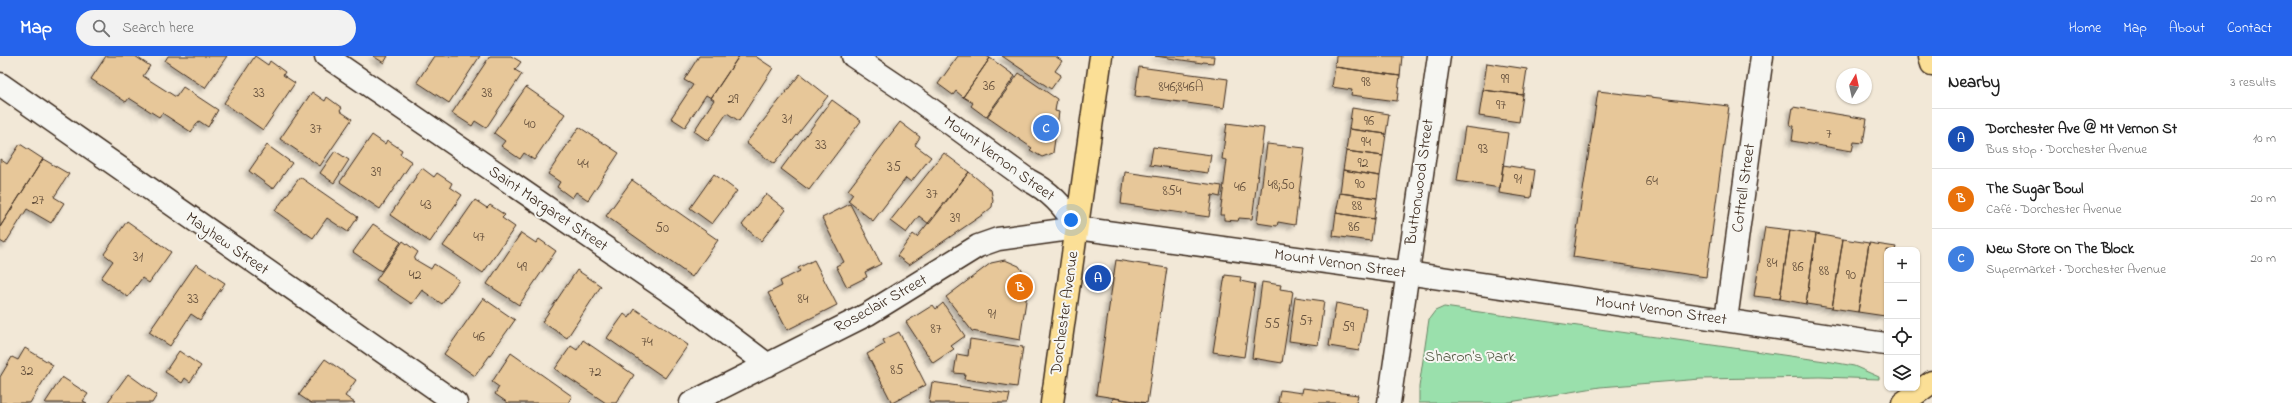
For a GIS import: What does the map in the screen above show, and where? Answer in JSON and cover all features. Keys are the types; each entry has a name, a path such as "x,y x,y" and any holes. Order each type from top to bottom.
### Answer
{"main road":[{"name":"Dorchester Avenue","path":"1052,403 1101,56"},
{"path":"1930,56 1932,64"},
{"path":"1903,403 1932,382"}],"street":[{"name":"Saint Margaret Street","path":"326,56 683,301 739,341 768,365"},
{"name":"Mount Vernon Street","path":"853,56 914,97 1028,180 1041,186 1066,209 1077,228 1407,273 1884,344"},
{"name":"Buttonwood Street","path":"1389,403 1439,56"},
{"name":"Cottrell Street","path":"1726,320 1762,56"},
{"name":"Mayhew Street","path":"0,84 456,403"},
{"name":"Roseclair Street","path":"691,403 868,314 978,246 998,238 1077,228"}],"green space":[{"name":"Sharon's Park","path":"1444,307 1832,362 1854,366 1879,377 1879,379 1820,377 1701,379 1600,387 1504,403 1419,403 1419,387 1429,319 1435,311"}],"building":[{"path":"106,56 135,56 150,66 143,76 176,97 183,87 218,110 208,127 199,121 191,132 162,113 159,117 129,98 126,102 91,79"},
{"path":"168,56 227,56 205,88 165,61"},
{"path":"255,56 268,65 270,61 285,72 283,75 295,83 263,130 224,103"},
{"path":"373,56 388,56 384,63"},
{"path":"434,56 480,56 449,103 417,82"},
{"path":"490,56 511,56 521,62 515,70 522,74 486,128 475,121 472,126 452,113"},
{"path":"699,56 739,56 711,98 706,95 685,127 671,118 693,85 684,80"},
{"path":"739,56 755,56 773,68 739,121 727,113 708,141 694,131 714,100 711,98"},
{"path":"958,56 986,56 990,58 963,97 956,91 953,95 938,84"},
{"path":"1002,56 1055,56 1062,61 1055,71 1061,75 1051,89"},
{"path":"1155,56 1214,56 1213,63 1202,63"},
{"path":"1336,56 1402,56 1400,76 1335,67"},
{"path":"990,58 1015,76 986,117 971,106 973,103 963,97"},
{"path":"1487,63 1527,69 1523,95 1483,90"},
{"path":"1139,67 1228,79 1224,108 1135,96"},
{"path":"1335,67 1400,76 1397,101 1351,95 1352,90 1332,87"},
{"path":"1019,73 1057,99 1055,111 1059,112 1053,153 1042,157 1030,150 1032,148 987,117"},
{"path":"800,74 828,96 774,164 746,143"},
{"path":"526,87 565,114 534,160 524,153 520,159 501,146 505,141 494,133"},
{"path":"1483,90 1523,95 1519,122 1479,116"},
{"path":"1598,91 1729,106 1706,277 1573,257"},
{"path":"312,92 325,101 327,97 342,108 340,111 352,119 320,166 280,139"},
{"path":"832,100 861,121 809,190 781,169"},
{"path":"1793,107 1867,119 1863,143 1854,142 1852,151 1792,141 1794,126 1790,125"},
{"path":"1352,108 1389,114 1386,134 1349,129"},
{"path":"900,122 920,137 915,145 931,157 911,182 906,178 873,221 848,201 853,194 848,190"},
{"path":"1227,123 1264,128 1252,219 1239,218 1238,221 1224,220 1224,215 1220,215 1227,160 1222,159"},
{"path":"579,127 619,153 588,200 576,192 572,198 557,187 560,182 548,174"},
{"path":"1465,127 1508,133 1500,188 1457,181"},
{"path":"1349,129 1386,134 1383,156 1346,151"},
{"path":"372,135 385,144 387,140 402,150 400,154 412,162 380,209 340,182"},
{"path":"20,144 43,159 0,227 0,159 7,164"},
{"path":"1267,144 1305,148 1295,225 1278,222 1277,226 1257,223"},
{"path":"267,145 292,163 273,189 249,171"},
{"path":"1153,147 1211,155 1208,173 1150,165"},
{"path":"335,151 349,160 334,183 320,173"},
{"path":"1346,151 1383,156 1380,176 1343,170"},
{"path":"944,153 969,172 929,224 919,216 906,233 890,221"},
{"path":"43,159 69,174 54,197 64,203 51,223 27,209 5,244 0,241 0,227"},
{"path":"1503,165 1535,170 1531,198 1499,193"},
{"path":"422,168 434,177 437,173 452,183 450,187 462,195 430,242 390,215"},
{"path":"1343,170 1380,176 1377,198 1340,193"},
{"path":"969,172 991,190 993,200 992,207 909,265 897,256 913,234 917,237"},
{"path":"1125,172 1222,186 1220,197 1212,195 1209,217 1121,204"},
{"path":"714,174 737,191 712,224 690,208"},
{"path":"300,177 358,217 348,232 327,218 313,238 275,211"},
{"path":"632,180 718,240 692,277 606,216"},
{"path":"1340,193 1377,198 1374,219 1336,213"},
{"path":"766,194 786,210 761,241 742,225"},
{"path":"475,200 487,208 490,205 505,215 502,218 515,227 483,273 443,246"},
{"path":"850,204 881,264 865,272 867,277 847,287 836,266 844,262 822,218"},
{"path":"1336,213 1374,219 1371,241 1333,236"},
{"path":"127,221 171,252 149,283 142,278 128,297 101,278 113,261 104,254"},
{"path":"373,224 401,242 381,271 353,252"},
{"path":"1765,227 1790,230 1780,299 1754,296"},
{"path":"1790,230 1816,234 1806,304 1780,299"},
{"path":"521,233 536,243 539,239 556,251 519,305 487,284"},
{"path":"1816,234 1843,239 1832,308 1806,304"},
{"path":"1843,239 1869,243 1858,312 1832,308"},
{"path":"403,241 418,252 414,259 431,269 434,264 459,280 442,304 422,290 412,304 376,280"},
{"path":"1869,243 1896,247 1884,247 1884,316 1858,312"},
{"path":"814,260 837,305 787,330 768,293 782,286 780,281 800,271 798,268"},
{"path":"1005,260 1019,266 1029,281 1020,340 972,331 946,297 991,263"},
{"path":"1116,260 1167,268 1147,403 1096,395"},
{"path":"196,264 225,283 200,320 191,314 170,346 149,332"},
{"path":"577,270 601,286 567,338 542,322"},
{"path":"1225,275 1241,277 1240,281 1255,284 1244,357 1213,352"},
{"path":"1262,282 1281,285 1280,289 1293,291 1282,363 1252,358"},
{"path":"1295,297 1324,301 1318,345 1289,341"},
{"path":"483,298 515,320 475,376 444,354"},
{"path":"943,303 965,336 951,346 954,349 933,363 906,322 933,305 936,309"},
{"path":"1336,303 1366,309 1359,351 1329,346"},
{"path":"635,309 688,345 665,378 607,338 624,314 629,318"},
{"path":"899,332 926,385 892,403 867,354 885,344 883,340"},
{"path":"970,339 1023,347 1017,387 964,379 965,374 954,373 957,354 968,356"},
{"path":"583,340 634,375 616,403 606,403 555,369 571,346 577,350"},
{"path":"25,348 53,365 30,403 0,403 0,377 12,357 18,360"},
{"path":"179,351 201,366 190,382 185,378 182,383 165,372"},
{"path":"511,353 572,396 568,403 508,403 495,394 499,387 492,382"},
{"path":"325,359 356,380 345,396 355,403 311,403 299,395"},
{"path":"128,374 157,395 152,403 107,403"},
{"path":"62,377 88,394 83,401 87,403 45,403"},
{"path":"932,382 1010,394 1008,403 929,403"},
{"path":"1303,388 1358,395 1356,403 1278,403 1280,390 1302,393"},
{"path":"1113,398 1145,403 1112,403"}],"place":[{"name":"New Store On The Block","path":"1046,128"},
{"name":"Dorchester Ave @ Mt Vernon St","path":"1098,278"},
{"name":"The Sugar Bowl","path":"1020,287"}]}
